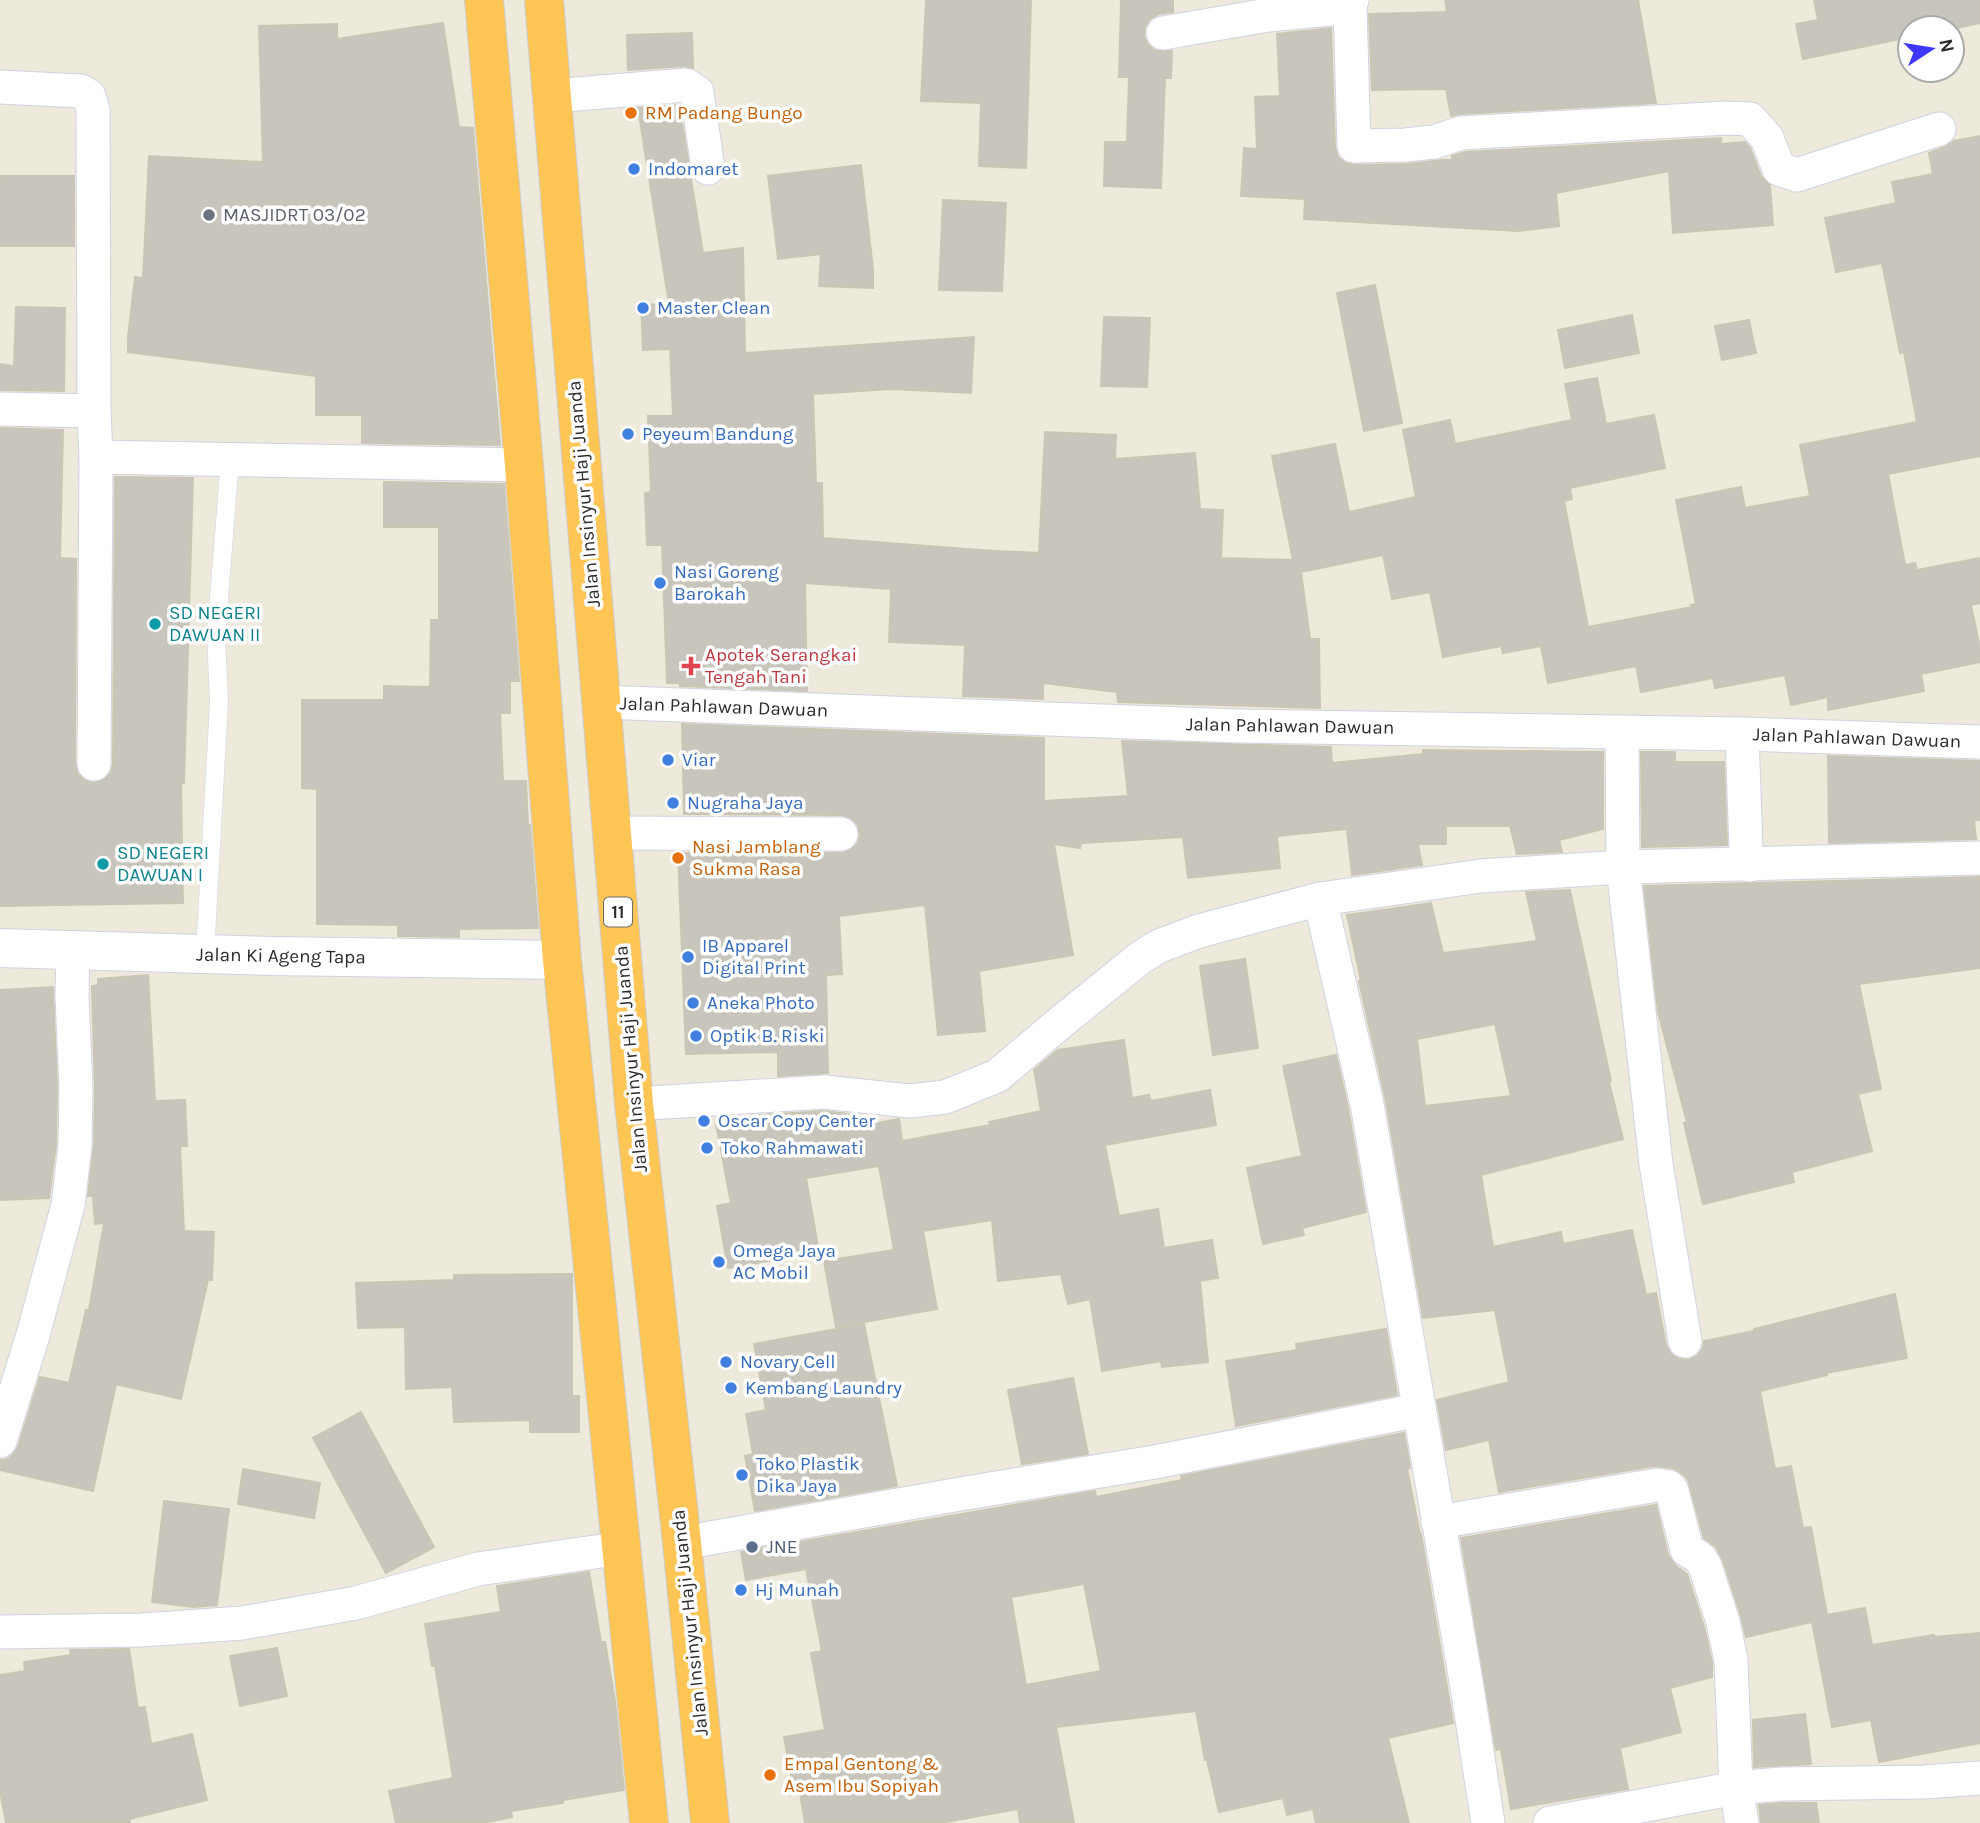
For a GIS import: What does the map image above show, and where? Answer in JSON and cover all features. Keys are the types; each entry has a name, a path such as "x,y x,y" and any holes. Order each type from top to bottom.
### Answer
{"highway":[{"path":"484,0 524,465 562,960 649,1823"},
{"name":"Jalan Insinyur Haji Juanda","path":"544,0 634,1104 710,1823"}],"street":[{"path":"1163,33 1351,4 1354,146 1434,142 1461,133 1726,118 1750,120 1767,138 1779,169 1797,174 1939,129"},
{"path":"552,96 686,85 697,92 708,168"},
{"path":"0,87 81,91 92,101 96,457 94,764"},
{"path":"0,409 94,411"},
{"path":"96,457 524,465"},
{"name":"Jalan Pahlawan Dawuan","path":"601,702 1236,726 1742,734 1980,743"},
{"path":"1622,732 1623,867 1656,1164 1685,1340"},
{"path":"1742,734 1747,839"},
{"path":"611,833 841,834"},
{"path":"634,1104 824,1092 910,1101 945,1097 997,1076 1060,1022 1159,946 1199,931 1320,899 1481,876 1623,867 1747,839 1980,858"},
{"path":"1320,899 1367,1104 1488,1823"},
{"name":"Jalan Ki Ageng Tapa","path":"0,948 73,972 205,955 562,960"},
{"path":"0,1441 33,1335 68,1205 75,1146 73,972"},
{"path":"682,1543 1155,1462 1419,1410"},
{"path":"1438,1522 1657,1485 1669,1487 1687,1550 1700,1558 1705,1566 1723,1622 1731,1660 1736,1787 1742,1823"},
{"path":"0,1632 142,1630 242,1623 356,1603 478,1569 621,1548"},
{"path":"1550,1823 1736,1787 1980,1778"}],"lane":[{"path":"205,955 219,702 216,635 230,460"}],"building":[{"path":"926,0 1031,0 1026,168 979,166 981,103 921,101"},
{"path":"1121,0 1173,0 1173,12 1159,14 1150,19 1144,36 1148,45 1156,51 1172,51 1171,78 1165,78 1161,188 1104,186 1105,142 1127,142 1129,77 1119,77"},
{"path":"1445,0 1638,0 1656,103 1451,116 1446,89 1372,90 1369,14 1447,12"},
{"path":"1814,0 1980,0 1980,23 1966,26 1966,14 1896,14 1896,40 1803,59 1796,24 1818,20"},
{"path":"443,23 459,127 473,128 500,445 362,443 362,415 316,415 316,376 128,352 135,277 143,278 149,156 263,162 259,26 337,24 337,39"},
{"path":"1331,28 1335,147 1338,157 1345,163 1407,164 1452,160 1452,156 1465,152 1721,138 1721,144 1745,142 1750,148 1761,176 1770,185 1773,225 1673,233 1669,171 1556,193 1559,226 1518,231 1304,219 1305,199 1241,196 1244,148 1257,149 1255,97 1280,96 1277,34"},
{"path":"692,33 693,68 684,66 628,70 627,35"},
{"path":"679,105 703,253 743,248 745,353 974,337 971,393 892,389 813,394 816,483 822,483 823,538 1039,553 1045,432 1116,435 1115,459 1195,453 1200,509 1223,510 1221,558 1293,560 1272,456 1335,444 1349,512 1416,497 1403,430 1450,420 1455,444 1572,420 1565,384 1597,378 1606,424 1654,415 1665,468 1570,488 1572,499 1564,501 1588,627 1692,607 1691,605 1696,604 1676,500 1741,487 1745,508 1810,496 1800,445 1917,422 1904,352 1900,353 1882,263 1836,272 1825,218 1896,203 1892,182 1933,174 1929,153 1954,141 1980,136 1980,456 1888,474 1905,565 1915,563 1917,570 1980,558 1980,603 1971,605 1980,648 1980,662 1921,674 1924,691 1828,710 1828,697 1791,705 1785,675 1715,688 1713,678 1641,692 1636,666 1548,683 1541,646 1503,653 1501,646 1443,657 1430,592 1392,599 1383,555 1301,572 1310,639 1319,639 1320,708 1118,702 1117,692 1043,683 1043,699 963,696 965,645 889,642 891,589 805,583 807,691 680,686 680,683 667,683 662,545 647,545 645,493 651,492 648,416 673,416 670,349 643,350 641,305 669,304 638,108"},
{"path":"861,165 873,288 819,286 821,254 778,259 768,176"},
{"path":"0,176 74,176 74,246 0,246"},
{"path":"943,200 1006,203 1002,291 939,290"},
{"path":"1375,285 1402,423 1364,431 1337,293"},
{"path":"16,307 65,308 64,391 0,390 0,364 14,366"},
{"path":"1632,315 1639,353 1565,368 1558,330"},
{"path":"1104,317 1150,318 1147,387 1101,386"},
{"path":"1749,320 1756,353 1722,360 1715,326"},
{"path":"0,428 63,430 60,558 76,559 75,764 78,774 93,783 104,780 111,773 113,764 115,477 193,478 184,783 181,783 183,903 0,906"},
{"path":"384,482 504,484 519,681 510,681 510,713 500,713 503,781 526,781 538,928 459,929 459,937 398,936 398,925 317,924 317,789 302,788 302,700 384,700 384,686 430,687 431,620 439,620 439,527 384,527"},
{"path":"682,724 1044,738 1044,801 1128,796 1122,741 1331,747 1332,763 1423,754 1423,750 1603,752 1603,829 1559,840 1562,852 1517,854 1510,826 1446,826 1446,844 1418,844 1422,865 1352,875 1347,829 1277,836 1280,868 1188,878 1183,837 1081,843 1080,848 1054,844 1073,955 979,971 985,1031 938,1035 925,905 839,916 842,974 826,975 828,1073 778,1076 778,1052 686,1054 678,853 842,853 851,850 858,843 858,825 851,818 841,815 684,814"},
{"path":"1641,752 1675,752 1675,762 1724,762 1727,845 1642,847"},
{"path":"1828,756 1980,761 1980,820 1974,820 1976,839 1829,843"},
{"path":"1980,877 1980,968 1859,984 1881,1089 1858,1094 1872,1151 1792,1172 1794,1182 1703,1204 1684,1123 1687,1122 1658,1012 1644,886"},
{"path":"1570,890 1623,1139 1481,1175 1493,1247 1561,1232 1563,1244 1632,1230 1646,1295 1656,1293 1666,1345 1671,1354 1679,1359 1689,1360 1697,1356 1704,1341 1754,1331 1895,1294 1907,1358 1826,1373 1827,1375 1760,1391 1775,1469 1791,1466 1803,1528 1811,1527 1827,1615 1865,1608 1872,1645 1934,1635 1980,1633 1980,1743 1879,1762 1871,1720 1832,1727 1812,1622 1746,1637 1723,1560 1716,1547 1704,1538 1688,1480 1673,1468 1654,1466 1499,1492 1489,1440 1446,1450 1437,1400 1509,1382 1495,1310 1423,1318 1386,1101 1347,915 1431,903 1443,953 1537,941 1526,892","holes":["1495,1024 1511,1096 1425,1106 1417,1039"]},
{"path":"1245,959 1258,1048 1213,1055 1200,966"},
{"path":"148,975 155,1101 185,1100 187,1146 180,1146 184,1231 214,1232 212,1280 208,1280 181,1399 116,1384 93,1491 0,1470 0,1460 12,1456 18,1447 40,1377 69,1383 86,1310 89,1310 104,1223 95,1224 93,1196 88,1196 94,1146 92,986 98,985 98,979"},
{"path":"53,987 56,1145 49,1198 0,1200 0,990"},
{"path":"1124,1040 1132,1098 1149,1095 1151,1101 1210,1090 1216,1125 1105,1145 1119,1216 1158,1209 1164,1248 1212,1240 1218,1278 1200,1281 1208,1362 1162,1367 1161,1361 1102,1371 1090,1299 1068,1304 1061,1274 998,1281 992,1220 923,1231 937,1309 836,1327 824,1261 894,1250 879,1166 806,1178 819,1252 728,1268 717,1206 731,1203 716,1124 762,1115 824,1111 855,1115 857,1127 899,1119 902,1141 990,1125 989,1122 1041,1111 1034,1070 1058,1050"},
{"path":"1336,1055 1366,1212 1302,1228 1304,1235 1263,1244 1247,1168 1302,1156 1283,1066"},
{"path":"572,1274 572,1396 579,1396 579,1432 530,1432 530,1420 454,1422 452,1387 406,1389 405,1327 358,1328 356,1283 454,1280 454,1275"},
{"path":"864,1324 897,1486 755,1511 745,1456 753,1454 746,1414 766,1410 754,1344"},
{"path":"1386,1329 1397,1395 1236,1426 1226,1361 1297,1350 1296,1344"},
{"path":"1073,1378 1088,1454 1022,1464 1008,1390"},
{"path":"361,1412 434,1547 386,1573 313,1438"},
{"path":"1404,1433 1410,1468 1407,1469 1421,1534 1453,1723 1388,1738 1409,1823 1316,1823 1313,1809 1287,1815 1283,1798 1219,1812 1205,1760 1196,1711 1056,1727 1074,1823 1020,1823 1018,1809 940,1823 805,1823 798,1781 792,1782 784,1737 825,1730 811,1653 822,1651 806,1569 746,1580 741,1552 1095,1491 1096,1497 1182,1480 1181,1476","holes":["1084,1584 1101,1671 1026,1685 1011,1597"]},
{"path":"243,1469 320,1483 314,1518 238,1504"},
{"path":"164,1501 229,1509 217,1605 194,1607 152,1602"},
{"path":"1656,1505 1668,1555 1676,1566 1687,1574 1704,1627 1712,1662 1712,1677 1670,1688 1681,1732 1620,1748 1628,1789 1511,1809 1501,1749 1496,1750 1461,1538"},
{"path":"589,1572 615,1701 624,1790 511,1811 512,1817 483,1823 396,1823 389,1791 453,1778 435,1666 432,1666 425,1624 501,1612 497,1586"},
{"path":"277,1648 287,1696 240,1706 230,1656"},
{"path":"129,1649 138,1708 145,1707 151,1744 192,1734 207,1800 129,1819 130,1823 6,1823 0,1791 0,1675 25,1671 24,1662 71,1655 70,1650"},
{"path":"1805,1714 1811,1764 1754,1767 1753,1720"},
{"path":"1816,1803 1819,1823 1761,1823 1759,1805"}],"place":[{"name":"RM Padang Bungo","path":"631,113"},
{"name":"Indomaret","path":"634,169"},
{"name":"MASJIDRT 03/02","path":"209,215"},
{"name":"Master Clean","path":"643,308"},
{"name":"Peyeum Bandung","path":"628,434"},
{"name":"Nasi Goreng Barokah","path":"660,583"},
{"name":"SD NEGERI DAWUAN II","path":"155,624"},
{"name":"Apotek Serangkai Tengah Tani","path":"691,666"},
{"name":"Viar","path":"668,760"},
{"name":"Nugraha Jaya","path":"673,803"},
{"name":"Nasi Jamblang Sukma Rasa","path":"678,858"},
{"name":"SD NEGERI DAWUAN I","path":"103,864"},
{"name":"IB Apparel Digital Print","path":"688,957"},
{"name":"Aneka Photo","path":"693,1003"},
{"name":"Optik B. Riski","path":"696,1036"},
{"name":"Oscar Copy Center","path":"704,1121"},
{"name":"Toko Rahmawati","path":"707,1148"},
{"name":"Omega Jaya AC Mobil","path":"719,1262"},
{"name":"Novary Cell","path":"726,1362"},
{"name":"Kembang Laundry","path":"731,1388"},
{"name":"Toko Plastik Dika Jaya","path":"742,1475"},
{"name":"JNE","path":"752,1547"},
{"name":"Hj Munah","path":"741,1590"},
{"name":"Empal Gentong & Asem Ibu Sopiyah","path":"770,1775"}]}
